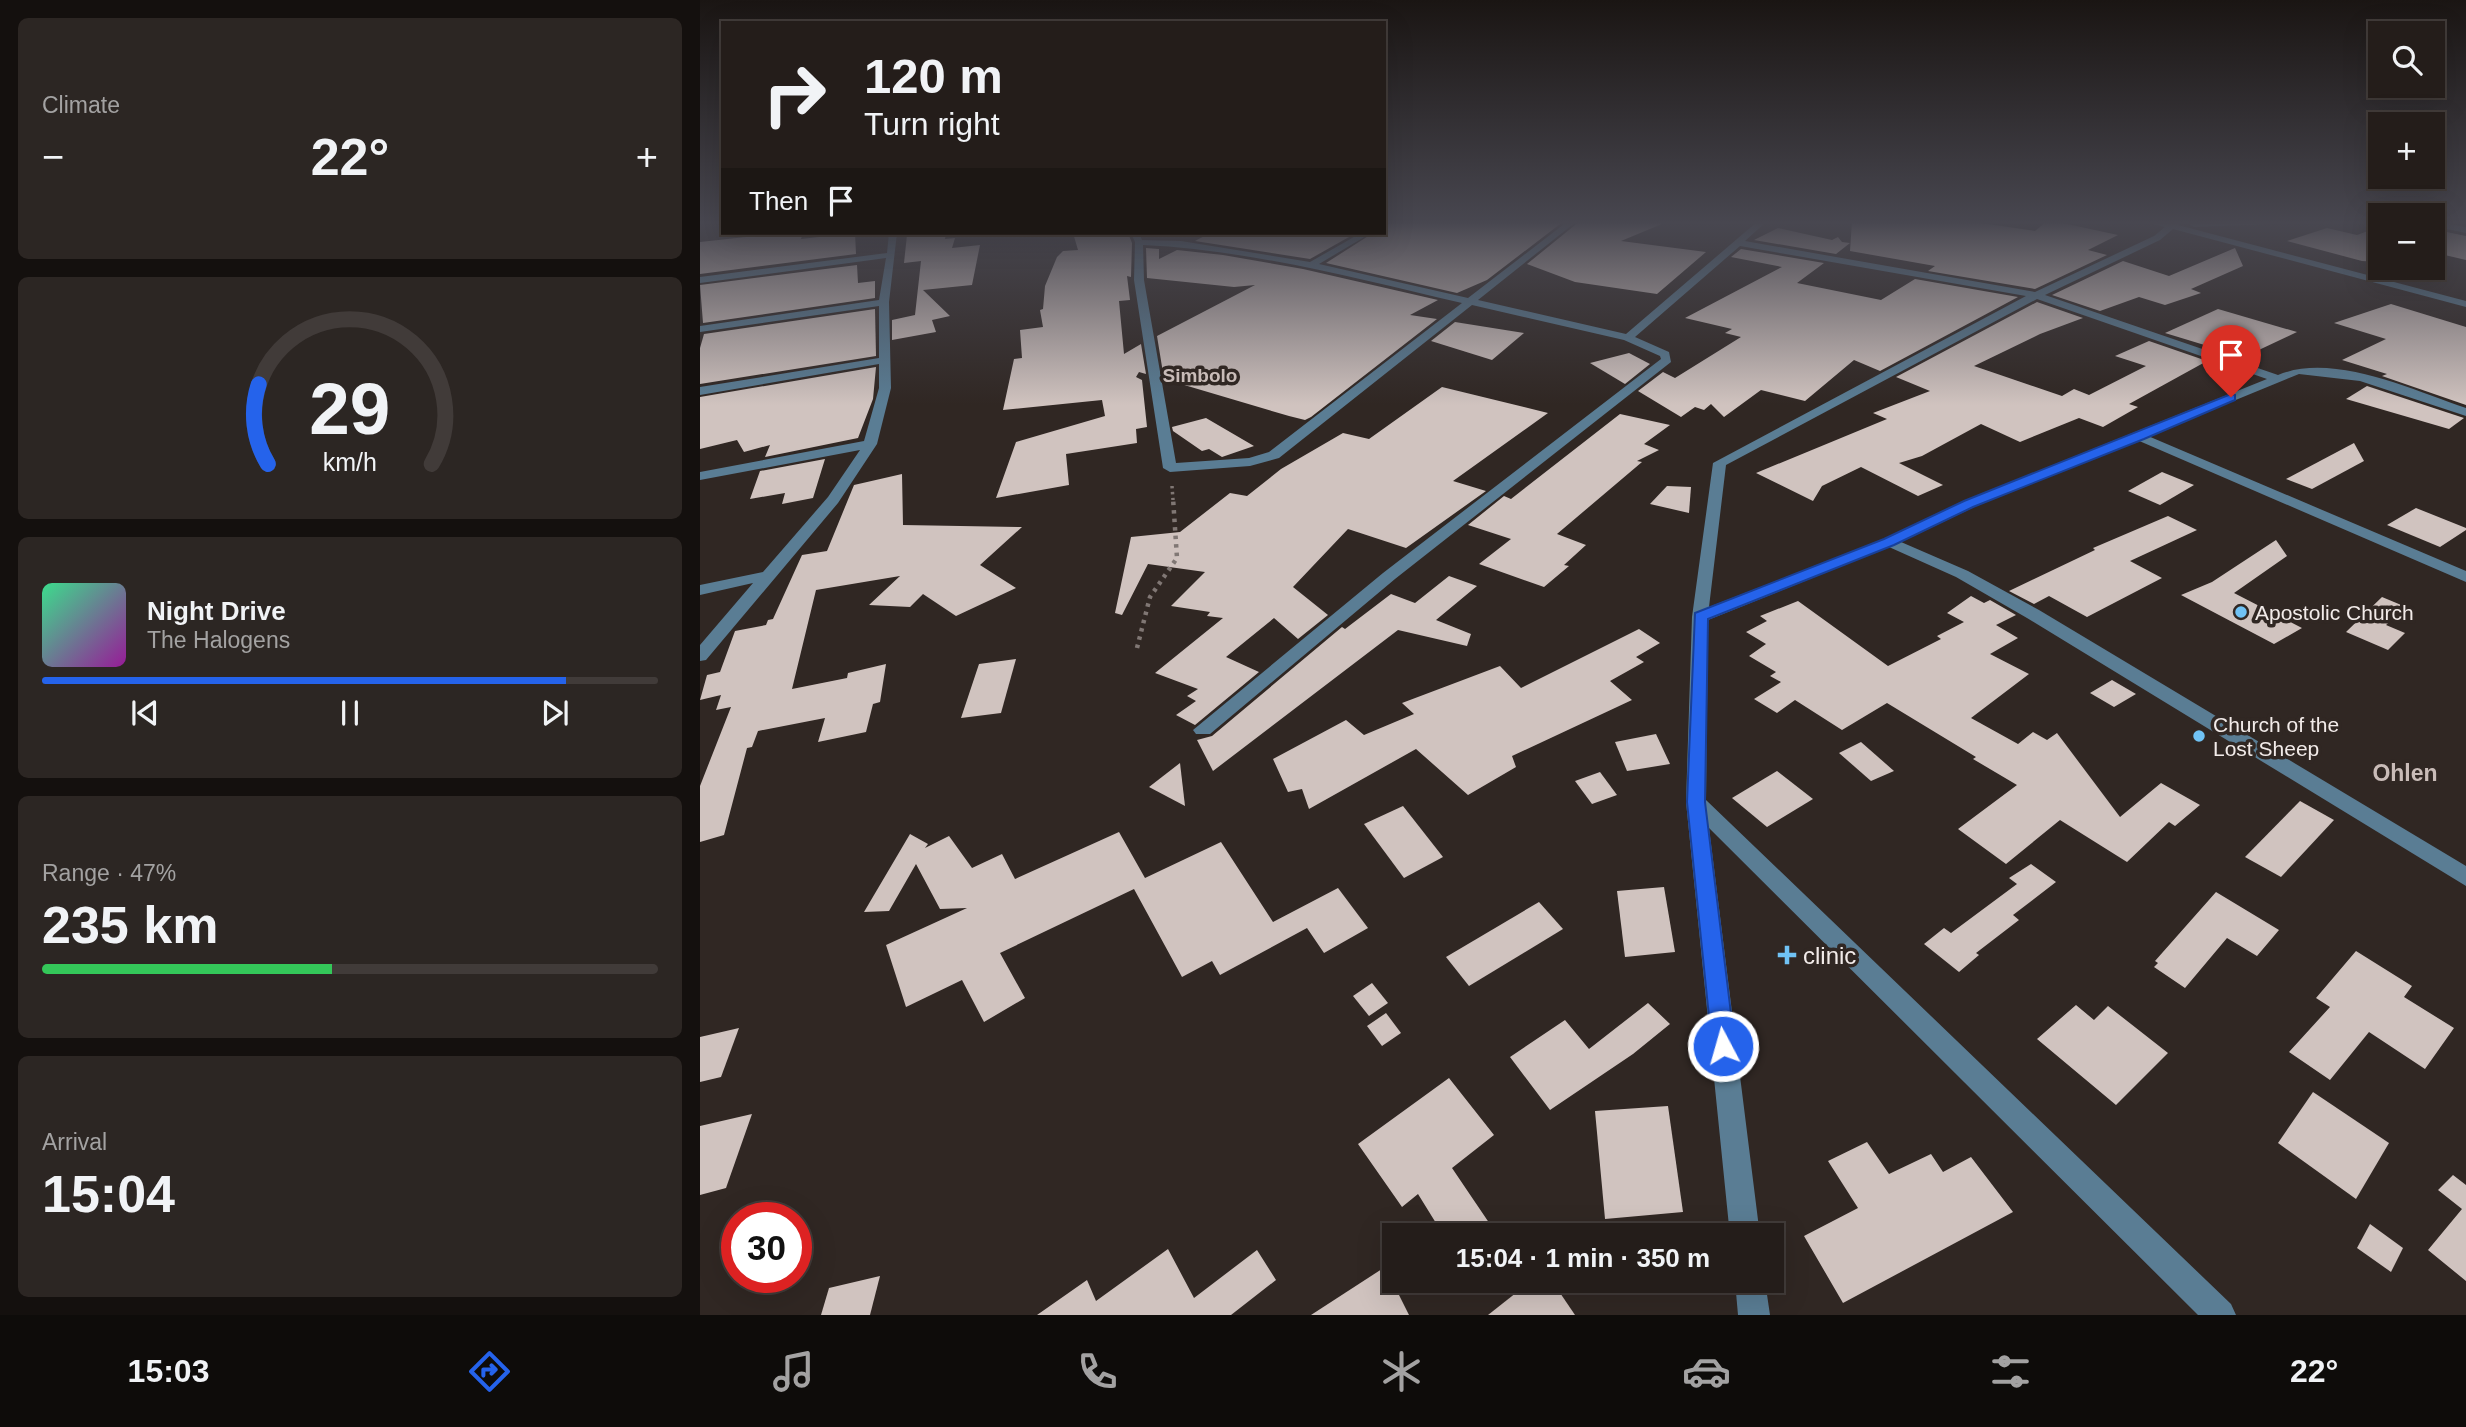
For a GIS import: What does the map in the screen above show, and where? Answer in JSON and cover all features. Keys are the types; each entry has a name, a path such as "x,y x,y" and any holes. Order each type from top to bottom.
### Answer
{"street":[{"path":"700,656 833,500 870,444 885,387 884,302 887,282"},
{"path":"1139,282 1170,468 1250,462 1274,455 1496,282"},
{"path":"1203,730 1389,576 1667,360 1665,354 1651,345 1628,338 1387,282"},
{"path":"1628,338 1694,282"},
{"path":"1964,282 2036,295 2276,378"},
{"path":"1744,1223 1696,802 1700,617 1720,463 2063,282"},
{"path":"2388,282 2466,304"},
{"path":"700,329 884,302"},
{"path":"700,391 885,360"},
{"path":"1700,617 1889,542 1969,504 2140,437 2297,371 2337,372 2466,412"},
{"path":"2140,437 2466,577"},
{"path":"700,476 870,444"},
{"path":"1889,542 1951,568 2032,614 2466,877"},
{"path":"700,590 766,576"},
{"path":"1696,802 2220,1315"},
{"path":"1751,1293 1754,1315"}],"path":[{"path":"1138,648 1150,597 1177,558 1177,527 1170,468"}],"building":[{"path":"721,282 875,282 875,298 703,323 700,285"},
{"path":"919,282 973,282 972,285 923,290 950,316 932,320 936,332 892,340 892,320 915,315"},
{"path":"1047,282 1128,282 1130,300 1119,301 1124,354 1141,344 1146,374 1139,372 1136,377 1142,380 1147,427 1136,429 1137,443 1066,454 1069,485 996,498 1016,442 1105,416 1102,400 1003,410 1014,359 1022,358 1020,330 1043,327 1040,310 1043,309"},
{"path":"1189,282 1361,282 1438,300 1410,315 1437,319 1305,420 1164,379 1157,336 1255,285 1234,287"},
{"path":"1411,282 1482,282 1457,293"},
{"path":"1578,282 1671,282 1657,294"},
{"path":"1753,282 1798,282 1881,300 1910,282 1934,282 2018,297 1880,371 1854,360 1805,401 1761,390 1724,417 1711,404 1704,410 1695,407 1681,417 1638,391 1663,372 1675,378 1741,337 1725,333 1732,329 1685,318"},
{"path":"1996,282 2049,282 2035,289"},
{"path":"2078,282 2206,282 2191,289 2201,293 2165,305 2139,297 2100,311 2052,295"},
{"path":"2037,302 2083,318 2040,334 1974,366 2062,396 2074,389 2089,395 2146,366 2115,356 2149,341 2207,361 2129,404 2138,407 2103,427 2079,418 2020,442 1981,424 1922,456 1899,463 1943,485 1918,496 1861,467 1822,486 1813,501 1756,473 1887,419 1873,413 1930,391 1896,377"},
{"path":"2391,304 2466,327 2466,405 2382,376 2387,374 2342,360 2386,339 2334,323"},
{"path":"875,309 876,356 700,384 700,348 704,334"},
{"path":"2218,309 2297,332 2244,357 2165,333"},
{"path":"1455,322 1524,333 1492,360 1431,341"},
{"path":"1629,353 1650,364 1625,384 1590,363"},
{"path":"876,367 873,399 858,438 765,457 770,445 744,452 737,440 700,449 700,397"},
{"path":"2367,386 2464,418 2449,429 2346,399"},
{"path":"1442,387 1548,413 1453,481 1486,491 1406,548 1348,529 1293,587 1328,615 1298,639 1274,618 1226,657 1259,672 1195,725 1176,715 1196,701 1187,696 1198,689 1155,673 1223,618 1207,616 1210,612 1171,606 1205,572 1148,564 1122,615 1115,613 1131,537 1180,532 1230,493 1247,496 1281,469 1343,433 1369,439"},
{"path":"1620,414 1670,425 1644,444 1659,450 1637,461 1642,462 1557,534 1586,545 1564,565 1569,566 1544,587 1479,564 1511,539 1468,525 1504,496 1511,499"},
{"path":"1206,418 1254,446 1222,457 1209,449 1202,451 1173,431 1172,427"},
{"path":"2354,443 2364,461 2312,489 2286,479"},
{"path":"825,459 813,498 782,504 785,493 750,499 760,471"},
{"path":"2162,472 2194,485 2160,505 2128,491"},
{"path":"902,474 903,525 1022,527 980,565 1016,588 956,616 923,594 910,607 869,605 900,576 816,590 792,689 847,678 848,673 886,664 880,702 873,704 866,732 818,742 825,718 758,731 752,747 747,748 724,835 700,842 700,786 731,707 716,710 721,695 700,700 707,675 720,672 735,631 766,625 768,620 773,619 802,555 827,551 854,485"},
{"path":"1667,486 1691,487 1689,513 1650,504"},
{"path":"2416,508 2466,530 2440,547 2387,525"},
{"path":"2168,516 2197,530 2130,561 2162,578 2087,617 2049,596 2034,604 2009,591 2095,550 2093,548"},
{"name":"Apostolic Church","path":"2276,540 2287,556 2234,593 2302,628 2274,644 2181,595 2212,582"},
{"path":"1449,576 1477,586 1436,620 1471,634 1467,646 1398,630 1213,771 1197,740 1212,736 1342,627 1345,629 1391,594 1415,603"},
{"path":"1971,596 1984,603 1990,600 2016,615 1996,625 2018,638 1990,654 2029,674 1971,718 2018,744 2033,732 2047,740 2057,733 2120,817 2161,783 2200,805 2175,826 2169,822 2127,862 2060,820 2006,864 1958,829 2017,785 1973,759 1976,757 1887,703 1842,730 1795,700 1777,713 1754,699 1781,682 1770,676 1776,672 1749,656 1766,644 1746,632 1767,621 1760,616 1798,601 1888,666 1941,639 1937,636 1964,622 1947,613"},
{"path":"2382,597 2406,607 2386,625 2405,633 2388,650 2346,632"},
{"path":"1639,629 1660,643 1636,657 1644,662 1610,681 1632,700 1512,756 1516,767 1468,795 1416,749 1309,809 1302,789 1288,792 1273,759 1346,720 1364,735 1414,714 1402,703 1500,666 1521,688"},
{"path":"1016,659 1001,713 961,718 979,664"},
{"path":"2112,680 2136,694 2114,707 2090,693"},
{"path":"1656,734 1670,764 1627,771 1615,742"},
{"path":"1861,742 1894,771 1871,781 1839,753"},
{"path":"1180,763 1185,806 1149,787"},
{"path":"1777,771 1813,799 1767,827 1732,798"},
{"path":"1600,772 1617,795 1592,804 1575,781"},
{"path":"2300,801 2334,820 2281,877 2245,857"},
{"path":"1403,806 1443,857 1404,878 1364,824"},
{"path":"1119,832 1145,878 1221,842 1273,922 1338,888 1368,928 1324,953 1307,928 1220,975 1212,961 1182,977 1134,889 1000,953 1025,998 984,1022 962,980 906,1007 886,945 967,908 940,909 916,864 889,911 864,912 910,834 928,844 925,848 949,836 972,868 1002,854 1015,879"},
{"path":"2031,864 2056,882 2013,915 2019,920 1976,953 1979,955 1959,972 1924,944 1944,928 1951,933 2017,884 2009,878"},
{"path":"1664,887 1675,952 1625,957 1617,891"},
{"path":"2216,892 2279,930 2257,956 2227,938 2185,988 2154,967 2158,963 2155,961"},
{"path":"1539,902 1563,929 1469,986 1446,957"},
{"path":"2356,951 2412,986 2404,997 2454,1028 2425,1069 2369,1032 2330,1080 2289,1052 2330,1007 2316,998"},
{"path":"1372,983 1388,1003 1369,1016 1353,996"},
{"path":"1648,1003 1670,1024 1633,1054 1550,1110 1510,1057 1565,1020 1589,1049"},
{"path":"2076,1005 2094,1020 2108,1006 2168,1053 2116,1105 2037,1039"},
{"path":"1386,1013 1401,1033 1382,1046 1367,1026"},
{"path":"739,1028 721,1077 700,1082 700,1037"},
{"path":"1449,1078 1494,1135 1452,1168 1489,1223 1436,1223 1418,1194 1402,1207 1358,1144"},
{"path":"2313,1092 2389,1143 2356,1199 2278,1143"},
{"path":"1668,1106 1683,1212 1605,1219 1595,1111"},
{"path":"752,1114 726,1188 700,1195 700,1126"},
{"path":"1867,1142 1889,1174 1931,1154 1943,1172 1971,1157 2013,1212 1843,1303 1804,1236 1858,1208 1828,1161"},
{"path":"2453,1175 2466,1185 2466,1281 2428,1250 2462,1209 2438,1190"},
{"path":"2370,1224 2403,1248 2391,1272 2357,1248"},
{"path":"1168,1249 1194,1298 1257,1250 1276,1280 1231,1315 1037,1315 1087,1280 1096,1301"},
{"path":"1382,1269 1382,1293 1398,1293 1409,1315 1311,1315"},
{"path":"880,1276 870,1315 821,1315 829,1288"},
{"path":"1516,1293 1560,1293 1575,1315 1488,1315"}],"place":[{"name":"Apostolic Church","path":"2241,612"},
{"name":"Church of the Lost Sheep","path":"2199,736"},
{"name":"clinic","path":"1787,955"}],"district":[{"name":"Simbolo","path":"1200,375"},
{"name":"Ohlen","path":"2405,773"}],"route":[{"path":"1723,1046 1696,802 1700,617 1807,572 1889,542 1969,504 2140,437 2231,397"}]}
